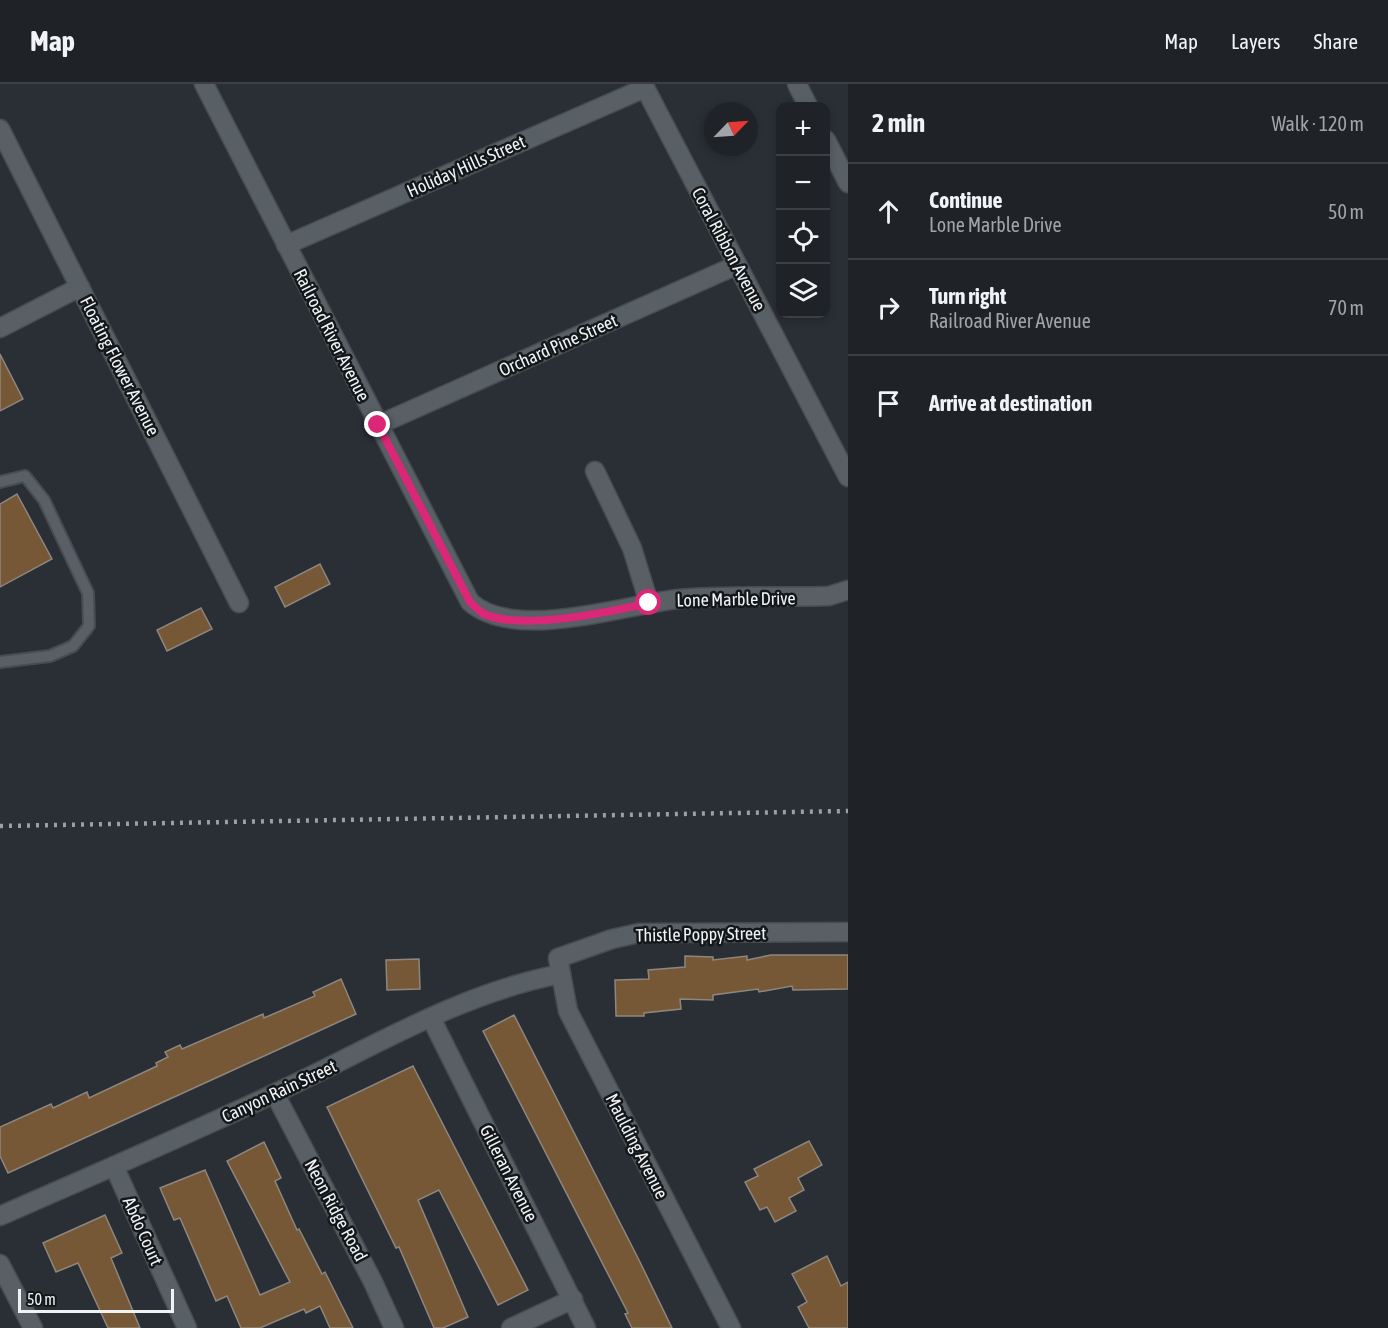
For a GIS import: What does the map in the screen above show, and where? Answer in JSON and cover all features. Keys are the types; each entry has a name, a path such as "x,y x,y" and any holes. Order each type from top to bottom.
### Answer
{"street":[{"name":"Railroad River Avenue","path":"204,84 470,602 482,613"},
{"path":"797,84 806,102"},
{"name":"Holiday Hills Street","path":"286,245 644,86"},
{"name":"Coral Ribbon Avenue","path":"644,86 848,477"},
{"name":"Floating Flower Avenue","path":"0,129 239,603"},
{"path":"830,149 848,183"},
{"name":"Orchard Pine Street","path":"378,425 737,265"},
{"path":"0,328 80,287"},
{"path":"595,471 632,548 649,603"},
{"name":"Lone Marble Drive","path":"482,613 517,619 577,617 680,599 829,596 848,590"},
{"name":"Thistle Poppy Street","path":"560,966 612,939 639,933 848,932"},
{"name":"Canyon Rain Street","path":"0,1216 275,1094 431,1018 560,966"},
{"name":"Maulding Avenue","path":"560,966 568,1011 731,1328"},
{"name":"Gilleran Avenue","path":"431,1018 586,1328"},
{"name":"Neon Ridge Road","path":"275,1094 373,1282 394,1328"},
{"name":"Abdo Court","path":"114,1166 187,1328"},
{"path":"0,1264 33,1328"},
{"path":"511,1328 573,1299"}],"lane":[{"path":"0,482 25,476 44,500 88,593 89,626 74,646 50,656 0,662"}],"building":[{"path":"0,354 23,399 0,411"},
{"path":"17,494 52,559 0,587 0,504"},
{"path":"320,564 330,584 285,607 275,587"},
{"path":"201,608 212,629 167,651 157,630"},
{"path":"771,955 848,955 848,989 793,990 792,986 759,992 758,989 713,995 713,1000 680,999 681,1009 644,1013 644,1016 616,1016 615,980 649,979 648,970 685,967 685,956 713,957 713,960 747,956 747,960"},
{"path":"419,959 420,989 387,990 386,960"},
{"path":"341,979 356,1014 8,1173 0,1156 0,1127 51,1104 53,1108 87,1092 89,1098 157,1066 156,1063 168,1057 165,1052 180,1045 182,1049 263,1014 264,1018 315,996 313,992"},
{"path":"514,1015 672,1328 632,1328 625,1314 628,1313 483,1031"},
{"path":"413,1066 528,1290 498,1305 439,1190 418,1200 468,1317 443,1328 434,1328 399,1247 396,1248 327,1107"},
{"path":"809,1141 822,1165 798,1178 804,1190 789,1198 796,1211 775,1222 767,1207 760,1210 745,1182 758,1176 754,1169"},
{"path":"264,1142 281,1178 275,1181 297,1230 299,1229 322,1274 325,1272 353,1328 330,1328 320,1306 306,1313 304,1309 260,1328 241,1328 227,1296 216,1301 180,1218 174,1220 160,1188 205,1170 260,1295 290,1282 227,1161"},
{"path":"105,1215 122,1253 111,1258 140,1328 108,1328 78,1263 56,1272 43,1243"},
{"path":"827,1256 841,1286 848,1282 848,1328 809,1328 798,1307 807,1302 792,1274"}],"railway":[{"path":"0,826 848,811"}],"route":[{"path":"378,425 470,602 482,613 494,617 517,619 577,617 649,603"}]}
